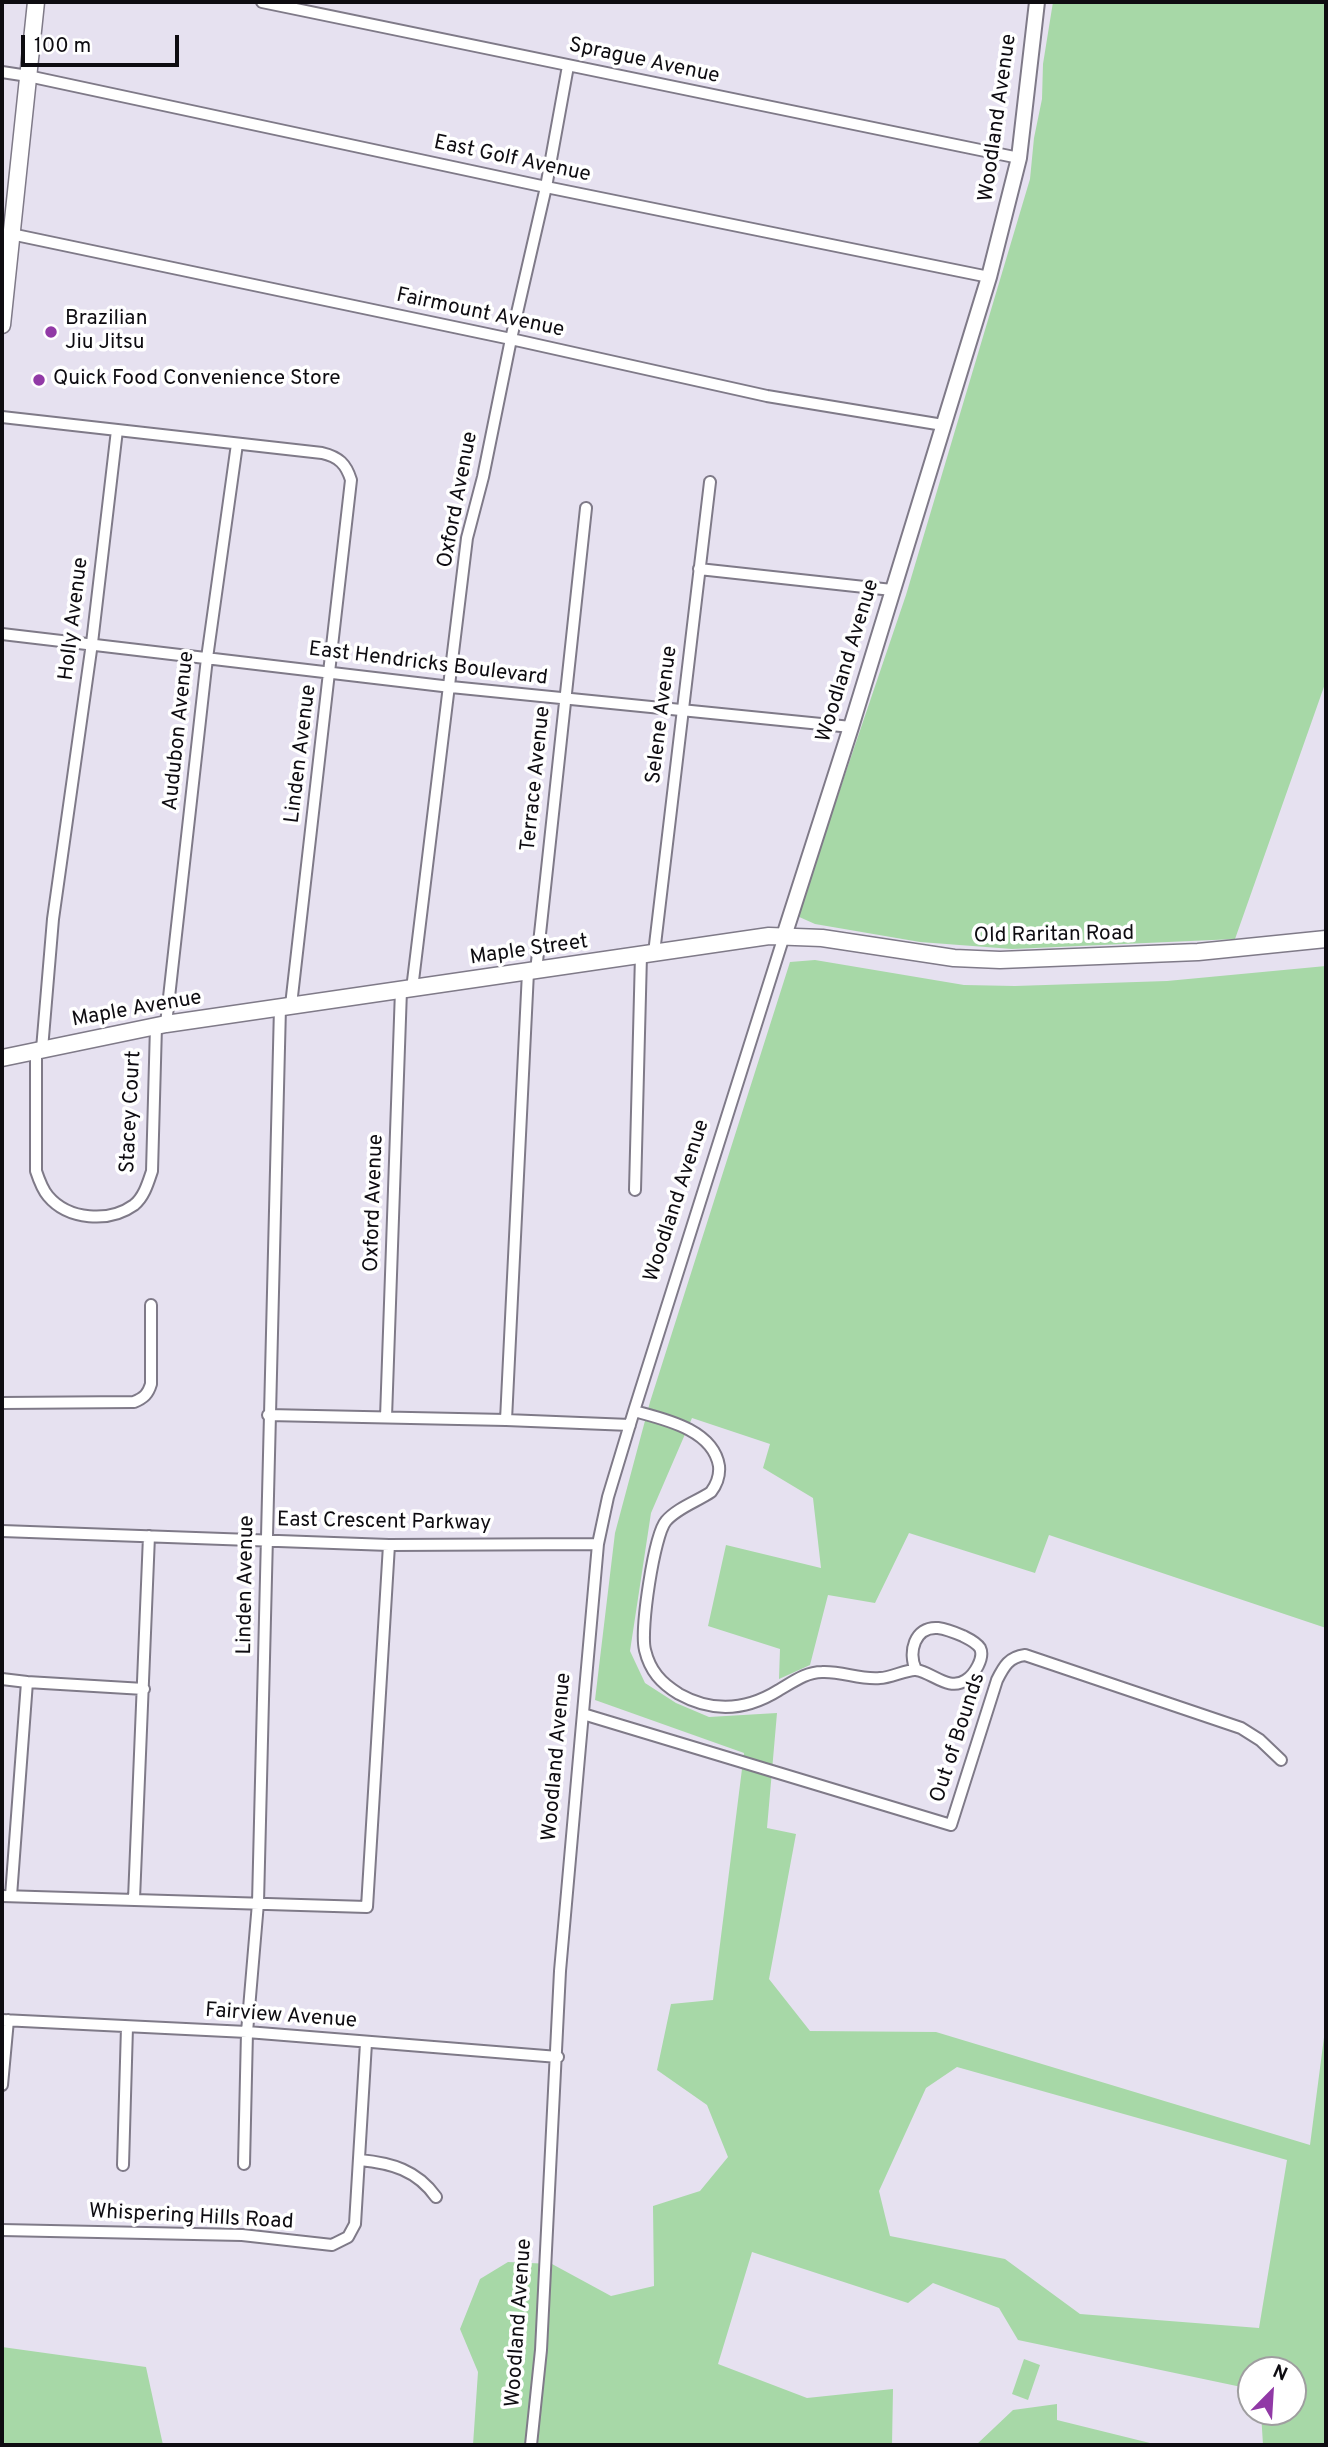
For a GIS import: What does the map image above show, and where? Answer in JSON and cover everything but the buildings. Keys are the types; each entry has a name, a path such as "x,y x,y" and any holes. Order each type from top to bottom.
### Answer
{"main road":[{"path":"2,325 36,2"},
{"name":"Maple Street","path":"285,1006 745,939 784,936"},
{"name":"Old Raritan Road","path":"784,936 822,938 954,958 1000,960 1198,953 1326,939"},
{"name":"Maple Avenue","path":"2,1058 161,1025 285,1006"}],"street":[{"name":"Sprague Avenue","path":"262,2 290,5 568,66 1018,158"},
{"name":"Woodland Avenue","path":"531,2445 541,2350 558,2057 560,1971 598,1544 608,1497 634,1411 851,727 989,277 1018,158 1037,2"},
{"name":"Oxford Avenue","path":"386,1417 407,989 451,687 467,538 483,477 546,187 568,66"},
{"name":"East Golf Avenue","path":"2,72 989,277"},
{"name":"Fairmount Avenue","path":"11,234 767,396 943,425"},
{"path":"2,417 237,444"},
{"name":"Holly Avenue","path":"39,1050 117,430"},
{"name":"Linden Avenue","path":"237,444 322,453 337,458 345,466 352,480 331,673 285,1006 268,1415 268,1540 258,1903 247,2032 244,2164"},
{"name":"Audubon Avenue","path":"161,1025 237,444"},
{"name":"Selene Avenue","path":"635,1190 648,954 683,709 709,482"},
{"name":"Terrace Avenue","path":"506,1420 532,972 586,508"},
{"path":"699,569 892,590"},
{"name":"East Hendricks Boulevard","path":"2,634 565,700 683,709 851,727"},
{"name":"Stacey Court","path":"39,1050 36,1171 42,1187 60,1207 91,1217 107,1216 121,1212 135,1203 146,1190 152,1171 161,1025"},
{"path":"2,1403 134,1402 142,1399 151,1384 151,1305"},
{"path":"634,1411 668,1421 697,1436 714,1453 719,1470 716,1486 711,1492 670,1517 659,1536 646,1610 644,1646 654,1674 664,1684 691,1701 708,1706 736,1707 759,1701 810,1673 823,1672 878,1679 916,1670 956,1684 963,1682 976,1669 981,1651 972,1640 937,1628 924,1630 911,1651 916,1670"},
{"path":"268,1415 630,1425"},
{"name":"East Crescent Parkway","path":"2,1531 389,1545 598,1544"},
{"path":"134,1899 149,1536"},
{"path":"27,1682 24,1744 7,1896 367,1907 389,1545"},
{"name":"Out of Bounds","path":"583,1714 951,1825 997,1680 1008,1661 1015,1656 1026,1655 1241,1728 1260,1740 1281,1760"},
{"path":"2,1679 144,1689"},
{"path":"2,2085 5,2020"},
{"name":"Fairview Avenue","path":"5,2020 247,2032 558,2057"},
{"path":"123,2165 127,2027"},
{"name":"Whispering Hills Road","path":"2,2230 242,2235 332,2245 348,2237 355,2224 366,2043"},
{"path":"360,2160 387,2163 404,2169 428,2185 436,2197"}],"green space":[{"path":"1053,2 1326,2 1326,681 1235,939 1012,949 920,942 815,924 797,916 906,595 1030,179"},
{"path":"815,960 964,985 1015,986 1167,981 1326,966 1326,1628 1049,1535 1035,1573 909,1533 875,1603 828,1595 810,1665 779,1679 780,1649 708,1626 726,1545 821,1568 813,1498 763,1468 770,1444 692,1418 651,1513 630,1651 645,1683 676,1703 709,1717 777,1713 767,1828 796,1834 769,1979 810,2031 936,2032 1310,2145 1326,2022 1326,2445 1263,2445 1262,2426 1307,2426 1307,2356 1237,2356 1237,2386 1018,2340 999,2308 933,2283 908,2303 752,2252 718,2364 807,2398 893,2389 892,2445 473,2445 478,2372 460,2329 480,2279 508,2262 552,2264 611,2296 654,2286 653,2206 700,2191 728,2157 707,2105 657,2070 671,2004 713,2000 744,1753 595,1700 615,1533 650,1402 790,962","holes":["957,2067 1287,2160 1259,2328 1080,2314 1005,2259 890,2236 879,2191 926,2088"]},
{"path":"2,2347 146,2367 163,2445 2,2445"},
{"path":"1024,2359 1040,2365 1028,2400 1012,2394"},
{"path":"1057,2404 1057,2420 1158,2445 976,2445 1013,2410"}],"place":[{"name":"Brazilian Jiu Jitsu","path":"51,332"},
{"name":"Quick Food Convenience Store","path":"39,380"}]}
